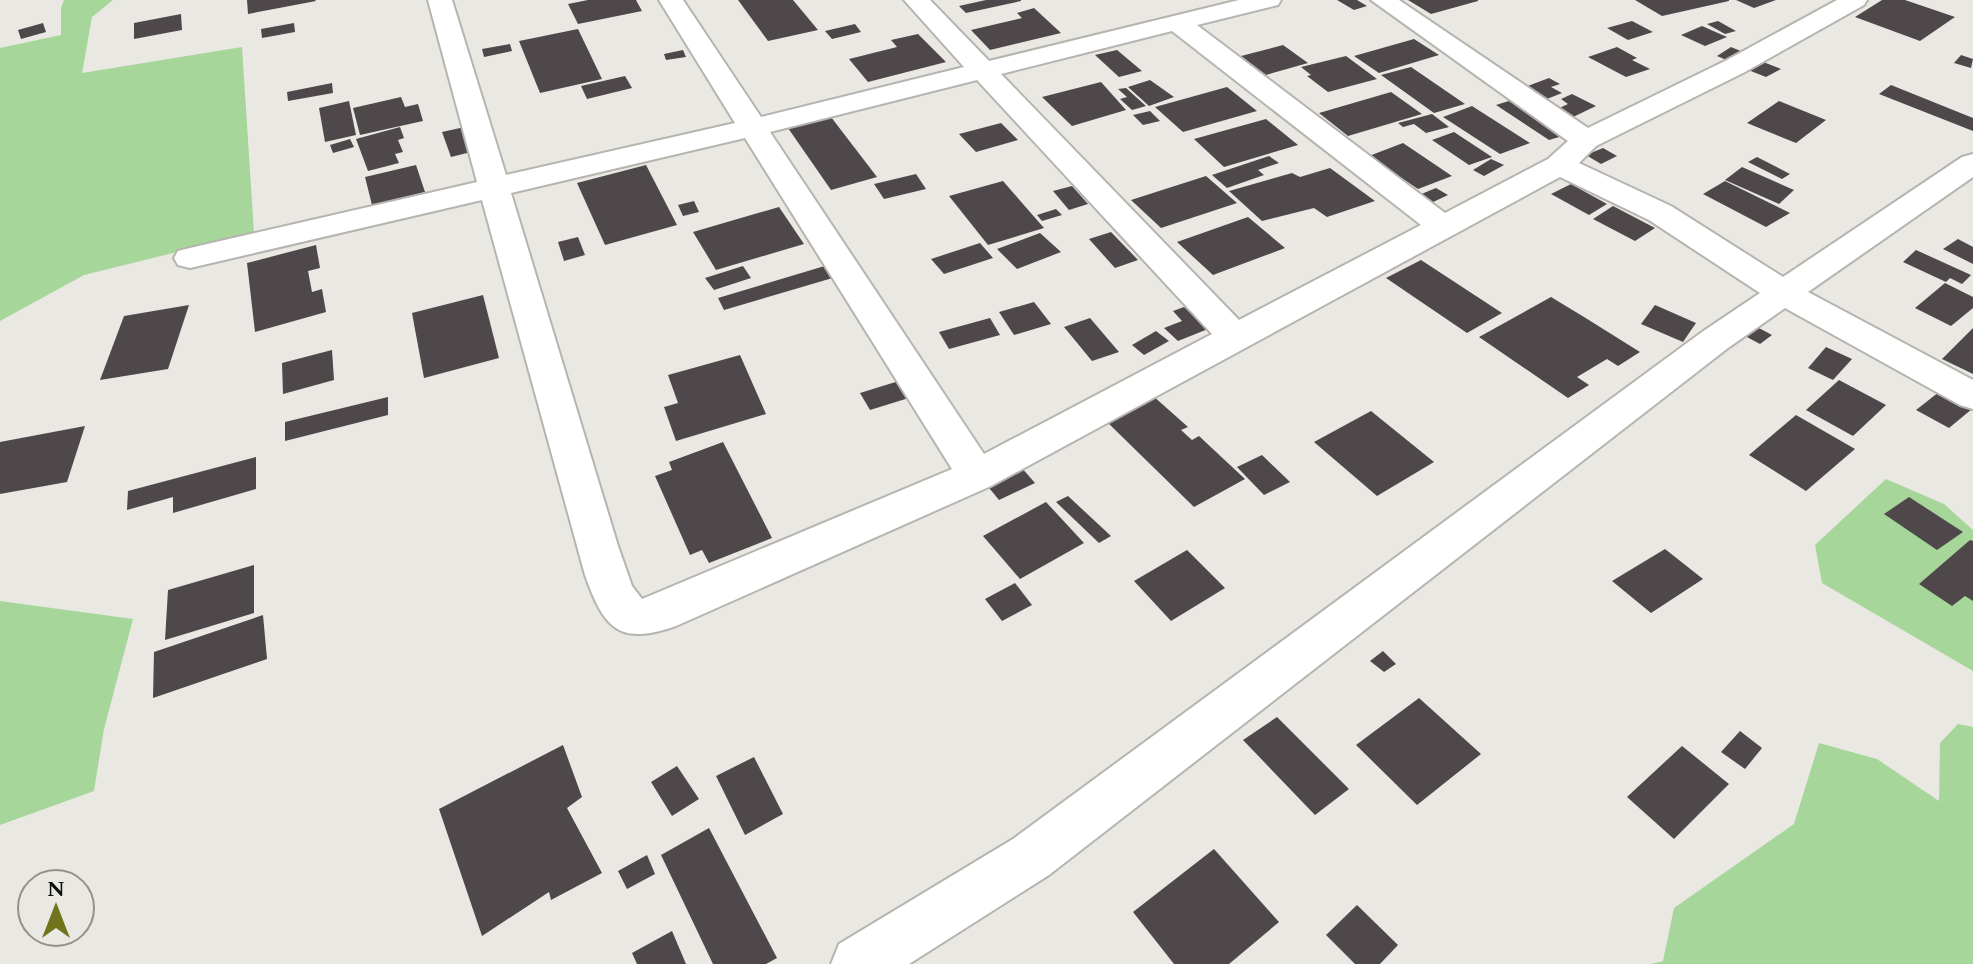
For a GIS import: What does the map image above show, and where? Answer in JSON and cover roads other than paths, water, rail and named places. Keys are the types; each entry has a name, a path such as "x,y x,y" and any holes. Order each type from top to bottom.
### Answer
{"street":[{"path":"440,0 597,546 621,607 634,617 660,613 977,475 1559,165 1586,140 1734,67 1844,2"},
{"path":"671,0 977,475"},
{"path":"916,0 1235,337"},
{"path":"190,258 754,127 1269,0"},
{"path":"1383,0 1586,140"},
{"path":"1176,22 1443,227"},
{"path":"859,964 1031,857 1782,292 1973,163"},
{"path":"1559,165 1660,213 1782,292 1973,396"}]}
